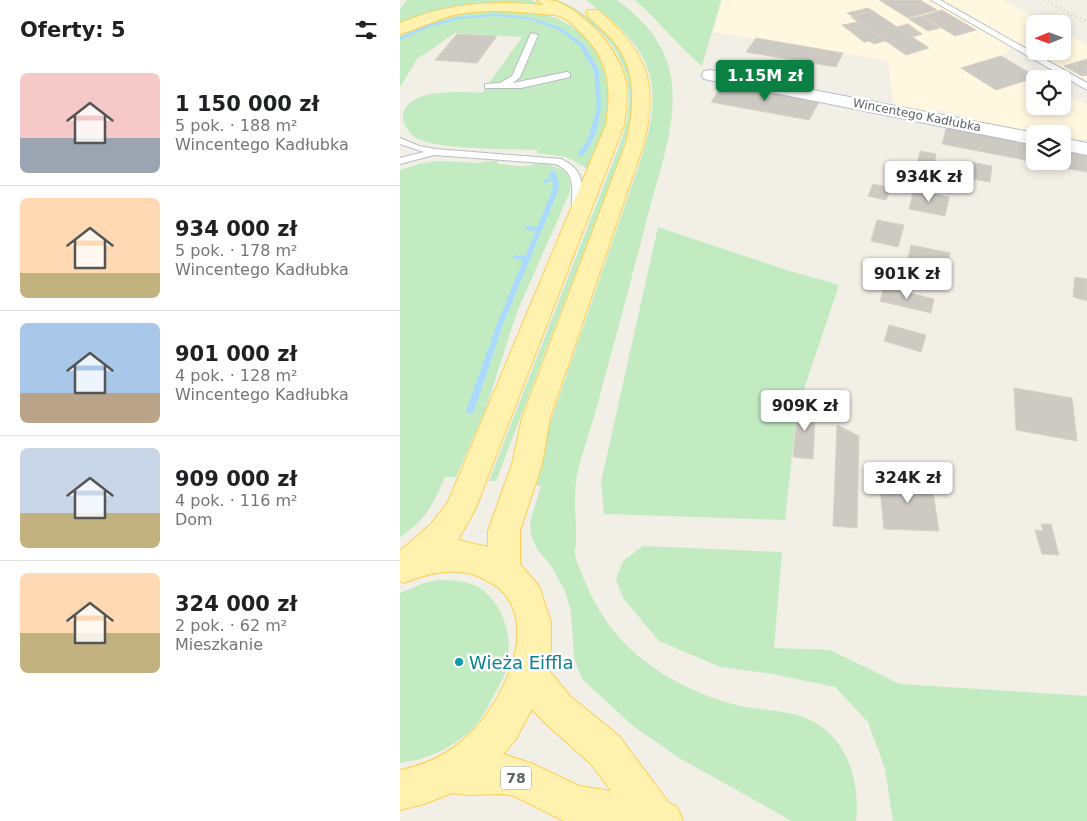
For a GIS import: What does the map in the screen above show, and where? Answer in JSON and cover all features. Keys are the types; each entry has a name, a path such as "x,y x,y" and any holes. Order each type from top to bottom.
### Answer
{"main road":[{"path":"402,568 432,547 455,520 578,222 615,125 619,93 612,62 600,43 583,26 544,0"},
{"path":"504,571 504,531 527,464 536,418 635,143 642,114 641,80 635,62 627,47 609,26 579,2"},
{"path":"400,29 434,15 474,7 508,5 563,12"},
{"name":"78","path":"400,790 418,787 451,773 486,746 513,711 529,674 534,642 531,613 521,589 504,571 480,559 466,556 436,557 402,568"},
{"name":"78","path":"529,674 543,694 557,709 605,750 659,819"},
{"name":"78","path":"451,773 468,775 504,774 519,778 576,806 659,819"}],"street":[{"name":"Wincentego Kadłubka","path":"710,75 1026,137"},
{"path":"1071,146 1087,149"}],"lane":[{"path":"935,0 1087,87"},
{"path":"534,34 516,77 506,84 489,86 521,85 567,75"},
{"path":"400,141 420,149 446,153 544,159 567,164 577,177 578,222"},
{"path":"400,161 423,155 446,153"}],"shaded area":[{"path":"722,0 1002,0 1031,15 1026,15 1026,56 1012,48 1002,56 1026,71 1026,115 1071,115 1071,96 1087,105 1087,139 1071,140 1071,125 1026,125 1026,131 973,121 962,115 938,110 929,112 894,106 888,62 714,32"},
{"path":"1071,36 1087,44 1087,81 1063,67 1049,69 1033,60 1071,60"}],"green space":[{"path":"407,0 531,0 539,3 475,4 442,11 400,25 400,9"},
{"path":"552,0 565,3 586,16 605,31 618,47 627,63 631,81 630,119 619,160 496,481 489,481 620,144 627,119 629,97 626,76 619,57 608,41 593,25"},
{"path":"586,0 617,0 636,15 659,43 668,65 673,93 670,126 663,159 577,476 575,490 576,557 591,594 607,623 636,654 654,668 691,689 711,697 740,706 797,715 813,721 827,731 846,756 852,772 856,788 856,821 792,821 681,759 633,726 582,679 574,658 571,612 565,591 552,567 537,549 531,536 530,522 541,486 529,484 642,156 649,129 652,106 652,85 647,67 638,50 625,33"},
{"path":"635,0 721,0 702,66 652,16"},
{"path":"488,9 535,12 558,19 572,27 595,50 607,81 608,115 605,129 588,169 566,157 537,153 537,150 457,147 427,142 416,138 406,127 403,119 405,109 412,101 422,96 449,92 482,93 522,37 455,33 417,59 400,87 400,35 444,16"},
{"path":"437,161 480,163 498,161 498,164 519,166 551,165 563,170 570,180 570,186 569,194 517,312 485,411 456,477 445,477 428,511 409,531 400,537 400,170"},
{"path":"658,227 790,271 839,285 797,410 785,520 604,514 601,482"},
{"path":"643,546 782,552 774,648 830,650 900,684 1087,696 1087,821 893,821 885,769 868,722 835,687 773,674 721,667 659,641 623,598 616,579 623,561"},
{"path":"438,580 475,585 492,599 498,607 506,626 509,646 507,666 503,678 488,706 469,732 454,744 437,753 400,763 400,593 424,583"}],"building":[{"path":"879,0 920,0 937,10 908,18"},
{"path":"868,8 873,11 852,16 847,13"},
{"path":"942,10 976,30 955,36 922,16"},
{"path":"873,11 929,48 906,55 851,17"},
{"path":"921,16 940,28 928,31 909,19"},
{"path":"858,22 885,41 874,44 869,41 864,42 842,25"},
{"path":"908,24 922,34 912,37 897,27"},
{"path":"457,34 497,36 477,63 435,60"},
{"path":"756,38 843,53 836,67 746,52"},
{"path":"1001,56 1026,71 1026,80 996,90 961,68"},
{"path":"1087,59 1087,75 1082,76 1064,66"},
{"path":"723,84 819,102 809,120 711,102"},
{"path":"947,125 1026,140 1025,160 942,144"},
{"path":"920,151 936,154 932,178 915,175"},
{"path":"1071,153 1087,156 1087,172 1071,169"},
{"path":"965,161 992,166 990,182 961,177"},
{"path":"873,184 891,188 886,200 868,196"},
{"path":"914,190 949,197 945,216 909,209"},
{"path":"877,220 904,225 898,247 871,241"},
{"path":"911,245 950,253 946,276 906,267"},
{"path":"1075,277 1087,279 1087,301 1073,297"},
{"path":"884,287 934,299 931,313 880,301"},
{"path":"889,325 926,335 921,352 884,341"},
{"path":"1014,388 1072,398 1077,441 1016,430"},
{"path":"804,402 821,412 815,419 813,459 793,457 798,408"},
{"path":"837,425 859,436 857,528 833,526"},
{"path":"879,477 931,479 939,531 884,529"},
{"path":"1041,524 1051,524 1059,555 1042,554 1035,530 1043,531"}],"waterway":[{"path":"400,39 427,26 460,18 494,15 528,18 558,28 582,45 597,71 599,106 597,118 591,139 580,155"},
{"path":"553,172 555,179"},
{"path":"470,411 500,324 555,191 555,179"},
{"path":"544,181 555,179"},
{"path":"527,228 539,229"},
{"path":"515,257 527,258"}],"railway":[{"path":"1044,0 1087,22"}],"place":[{"name":"Wieża Eiffla","path":"459,662"}]}
